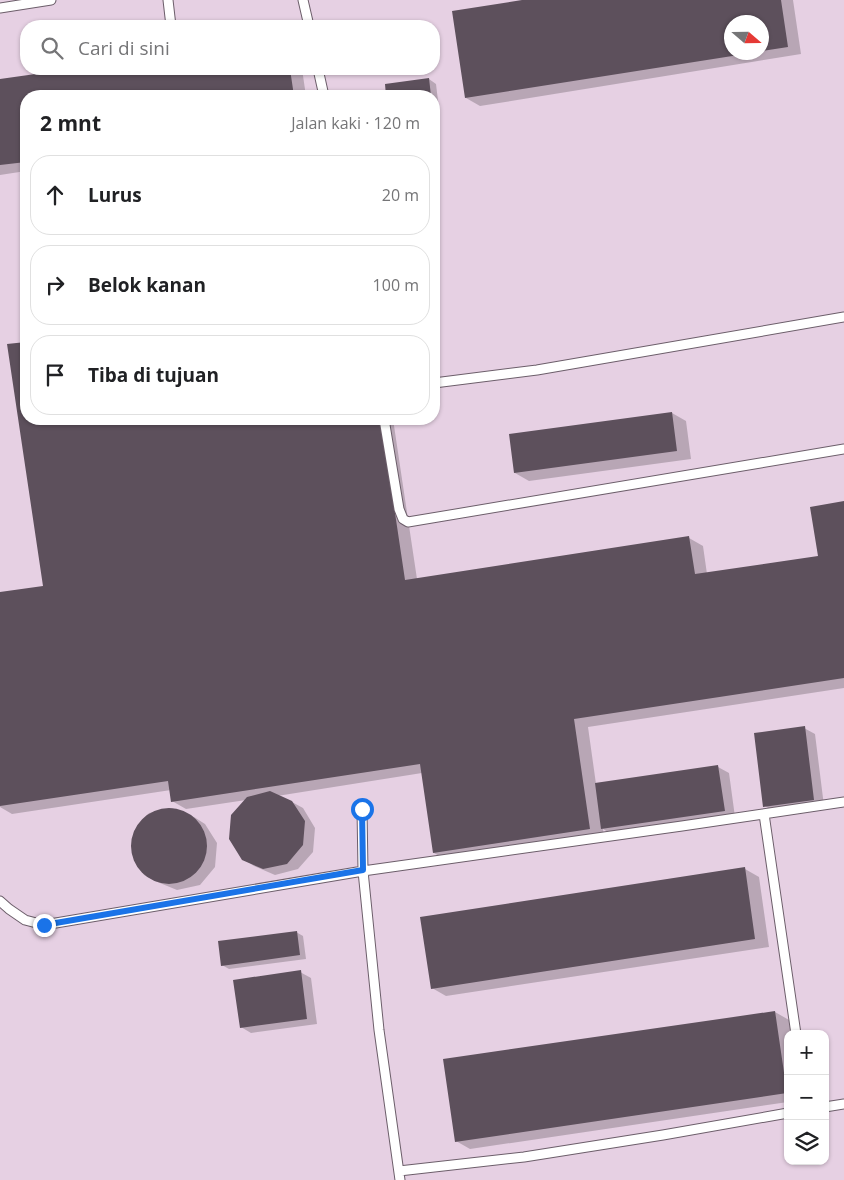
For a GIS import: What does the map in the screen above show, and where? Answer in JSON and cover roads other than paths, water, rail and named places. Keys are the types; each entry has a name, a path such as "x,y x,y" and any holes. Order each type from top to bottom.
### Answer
{"lane":[{"path":"0,8 51,0"},
{"path":"168,0 170,20"},
{"path":"303,0 308,20"},
{"path":"319,75 323,90"},
{"path":"440,382 537,370 844,317"},
{"path":"385,425 399,509 402,519 408,522 844,449"},
{"path":"0,901 25,920 44,925 363,870 844,802"},
{"path":"362,809 363,870 378,1030 399,1175 663,1135 784,1114"},
{"path":"764,814 795,1030"},
{"path":"829,1106 844,1104"}]}
